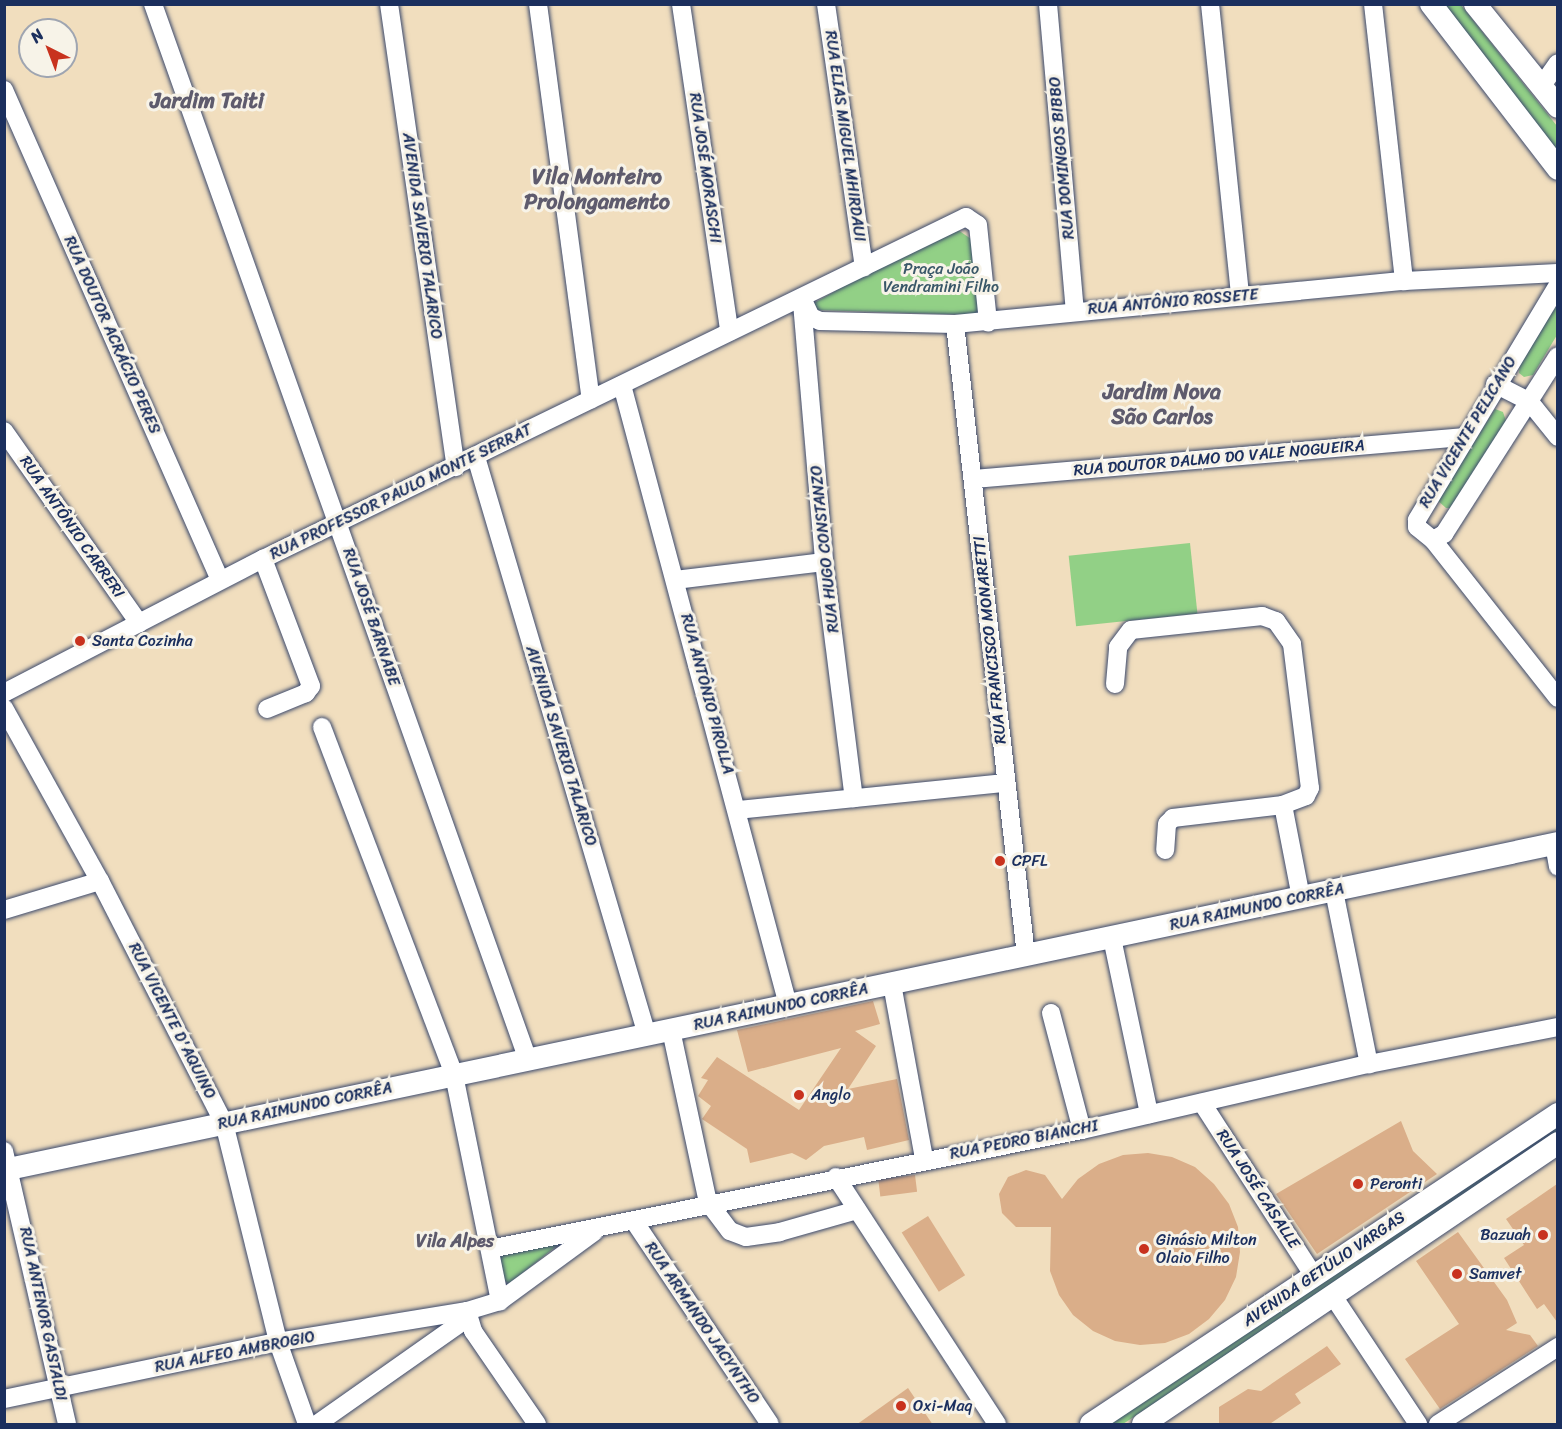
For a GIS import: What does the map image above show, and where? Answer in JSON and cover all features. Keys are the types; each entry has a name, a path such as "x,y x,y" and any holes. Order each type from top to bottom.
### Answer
{"main road":[{"path":"1431,4 1557,169"},
{"path":"1475,4 1557,107"},
{"name":"RUA RAIMUNDO CORRÊA","path":"7,1163 224,1123 1556,843"},
{"name":"AVENIDA GETÚLIO VARGAS","path":"1091,1425 1557,1114"},
{"name":"AVENIDA GETÚLIO VARGAS","path":"1143,1425 1557,1143"}],"street":[{"name":"RUA JOSÉ BARNABE","path":"153,4 528,1060"},
{"name":"AVENIDA SAVERIO TALARICO","path":"389,4 456,466"},
{"path":"538,4 591,399"},
{"name":"RUA JOSÉ MORASCHI","path":"681,4 729,331"},
{"name":"RUA ELIAS MIGUEL MHIRDAUI","path":"826,4 864,267"},
{"name":"RUA DOMINGOS BIBBO","path":"1048,4 1075,312"},
{"path":"1210,4 1240,296"},
{"path":"1373,4 1404,281"},
{"path":"1541,87 1557,63"},
{"name":"RUA DOUTOR ACRÁCIO PERES","path":"4,90 220,580"},
{"path":"801,298 970,216 978,225 988,322"},
{"name":"RUA ANTÔNIO ROSSETE","path":"801,298 811,316 820,321 955,324 1404,281 1557,273"},
{"name":"RUA VICENTE PELICANO","path":"1557,285 1495,384 1417,520 1417,527 1433,540 1444,534 1557,356"},
{"name":"RUA PROFESSOR PAULO MONTE SERRAT","path":"4,693 220,580 801,298"},
{"name":"RUA HUGO CONSTANZO","path":"801,298 824,562 854,798"},
{"name":"RUA FRANCISCO MONARETTI","path":"955,324 974,479 1004,783 1026,956"},
{"path":"1495,384 1529,401 1557,437"},
{"name":"RUA ANTÔNIO PIROLLA","path":"622,385 738,810 788,1005"},
{"name":"RUA ANTÔNIO CARRERI","path":"4,431 139,623"},
{"name":"RUA DOUTOR DALMO DO VALE NOGUEIRA","path":"974,479 1465,437"},
{"name":"AVENIDA SAVERIO TALARICO","path":"476,457 647,1035"},
{"path":"1433,540 1557,698"},
{"path":"263,559 311,686 306,693 267,709"},
{"path":"675,580 824,562"},
{"path":"1115,684 1118,647 1131,630 1262,616 1276,621 1292,644 1310,788 1300,800 1283,805 1173,818 1167,824 1165,850"},
{"name":"RUA VICENTE D'AQUINO","path":"4,708 100,881 224,1123 278,1342 307,1425"},
{"path":"322,727 454,1075 500,1301"},
{"path":"738,810 1004,783"},
{"path":"1283,805 1301,898"},
{"path":"1556,843 1557,867"},
{"path":"4,910 100,881"},
{"path":"1334,891 1369,1064"},
{"path":"1112,938 1149,1114"},
{"path":"892,984 924,1159"},
{"path":"1051,1013 1082,1130"},
{"name":"RUA PEDRO BIANCHI","path":"490,1249 634,1221 708,1202 1082,1130 1369,1064 1557,1027"},
{"path":"671,1030 708,1202 730,1231 746,1237 857,1210"},
{"name":"RUA JOSÉ CASALLE","path":"1202,1103 1314,1276"},
{"name":"RUA ANTENOR GASTALDI","path":"7,1163 68,1425"},
{"path":"836,1177 997,1425"},
{"name":"RUA ARMANDO JACYNTHO","path":"634,1221 770,1425"},
{"name":"RUA ALFEO AMBROGIO","path":"4,1399 278,1342 467,1311 500,1301 598,1228"},
{"path":"1333,1296 1418,1425"},
{"path":"317,1425 462,1322 467,1311"},
{"path":"467,1311 473,1330 537,1425"},
{"path":"1438,1425 1557,1347"}],"green space":[{"path":"1440,5 1461,5 1557,126 1557,153"},
{"name":"Praça João Vendramini Filho","path":"958,230 974,241 981,310 973,315 815,310 814,303 853,281"},
{"path":"1557,305 1557,335 1533,375 1524,377 1519,373 1520,364"},
{"path":"1495,409 1503,412 1506,421 1453,508 1446,508 1437,500"},
{"path":"1190,543 1197,614 1076,626 1069,556"},
{"path":"1557,1126 1557,1138 1123,1424 1108,1424"},
{"path":"559,1244 509,1284 504,1280 500,1255"}],"building":[{"name":"Anglo","path":"873,1001 880,1024 855,1031 876,1046 848,1089 897,1079 909,1140 867,1150 864,1137 824,1146 806,1160 792,1153 750,1163 747,1149 702,1119 711,1106 698,1096 708,1080 701,1078 717,1057 799,1110 841,1048 748,1072 737,1030"},
{"name":"Peronti","path":"1401,1121 1413,1151 1437,1174 1317,1254 1276,1194"},
{"name":"Ginásio Milton Olaio Filho","path":"1148,1153 1172,1157 1195,1167 1214,1184 1229,1204 1238,1227 1240,1252 1236,1277 1225,1300 1209,1319 1189,1334 1165,1343 1140,1345 1115,1341 1093,1331 1073,1315 1059,1295 1050,1271 1051,1227 1016,1227 1002,1213 999,1194 1008,1177 1026,1170 1045,1175 1062,1199 1078,1179 1099,1164 1123,1155"},
{"path":"915,1175 917,1192 880,1196 878,1180"},
{"path":"1557,1184 1557,1322 1544,1304 1537,1309 1504,1258 1524,1245 1506,1219"},
{"path":"928,1216 965,1275 939,1292 902,1232"},
{"path":"1458,1232 1507,1300 1517,1323 1506,1330 1530,1335 1538,1346 1440,1409 1405,1359 1459,1324 1416,1261"},
{"path":"1327,1346 1341,1364 1295,1394 1301,1403 1268,1425 1219,1425 1219,1407 1248,1389 1261,1391"},
{"name":"Oxi-Maq","path":"908,1388 933,1425 856,1425"}],"place":[{"name":"Santa Cozinha","path":"80,641"},
{"name":"CPFL","path":"1000,861"},
{"name":"Anglo","path":"799,1095"},
{"name":"Peronti","path":"1358,1184"},
{"name":"Bazuah","path":"1543,1235"},
{"name":"Ginásio Milton Olaio Filho","path":"1144,1249"},
{"name":"Samvet","path":"1457,1274"},
{"name":"Oxi-Maq","path":"901,1406"}],"district":[{"name":"Jardim Taiti","path":"207,101"},
{"name":"Vila Monteiro Prolongamento","path":"597,188"},
{"name":"Jardim Nova São Carlos","path":"1162,404"},
{"name":"Vila Alpes","path":"455,1241"}]}
